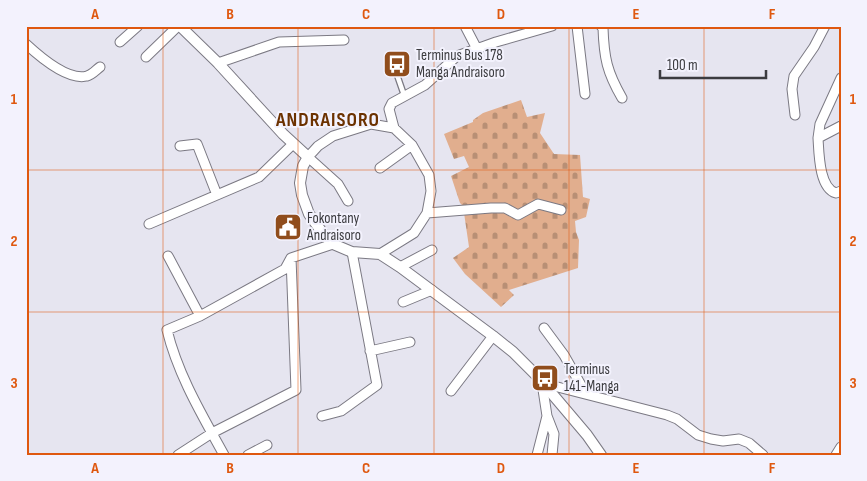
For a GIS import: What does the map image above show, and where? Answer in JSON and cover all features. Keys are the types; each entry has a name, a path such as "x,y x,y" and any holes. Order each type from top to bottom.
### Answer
{"street":[{"path":"120,42 138,26"},
{"path":"146,57 179,26 218,63 292,144 338,184 348,201"},
{"path":"465,26 477,49"},
{"path":"394,128 389,109 392,103 424,85 457,56 552,26"},
{"path":"577,26 585,94"},
{"path":"601,26 603,28 604,54 608,70 622,98"},
{"path":"795,115 792,89 794,76 814,47 825,26"},
{"path":"218,63 279,42 344,40"},
{"path":"26,44 38,55 68,74 88,76 100,67"},
{"path":"841,78 820,124 818,138 819,160 826,188 836,194 841,191"},
{"path":"380,254 414,233 427,213 430,191 429,175 412,144 394,128 371,124 334,136 318,146 303,166 300,183 302,195 309,214 317,227 333,244 352,252 380,254 400,266 513,352 542,382 587,435 601,455"},
{"path":"818,138 841,126"},
{"path":"180,146 197,144 217,195"},
{"path":"149,224 259,177 292,144"},
{"path":"380,168 412,144"},
{"path":"427,213 505,208 518,215 538,204 561,210"},
{"path":"224,455 188,390 170,344 167,330 200,316 285,270 291,258 333,244"},
{"path":"400,266 432,250"},
{"path":"322,416 341,411 377,385 352,252"},
{"path":"168,256 200,316"},
{"path":"178,455 212,433 296,390 291,258"},
{"path":"403,302 432,290"},
{"path":"544,328 564,355 586,394"},
{"path":"451,391 493,336"},
{"path":"370,351 410,342"},
{"path":"542,382 667,415 677,419 698,434 712,439 723,441 740,439 749,443 764,455"},
{"path":"542,382 547,416 554,434 552,455"},
{"path":"536,455 547,416"},
{"path":"248,455 267,445"},
{"path":"836,455 841,447"}],"lane":[{"path":"396,72 404,96"}],"green space":[{"path":"521,100 527,117 545,113 540,133 554,154 580,155 583,197 590,199 586,217 575,221 579,240 578,268 509,290 514,295 501,307 465,274 453,258 469,247 463,206 460,203 451,176 469,167 464,156 454,159 444,134 473,122 483,113"}],"place":[{"name":"Terminus Bus 178 Manga Andraisoro","path":"397,64"},
{"name":"Fokontany Andraisoro","path":"288,227"},
{"name":"Terminus 141-Manga","path":"545,378"}],"district":[{"name":"ANDRAISORO","path":"328,120"}]}
